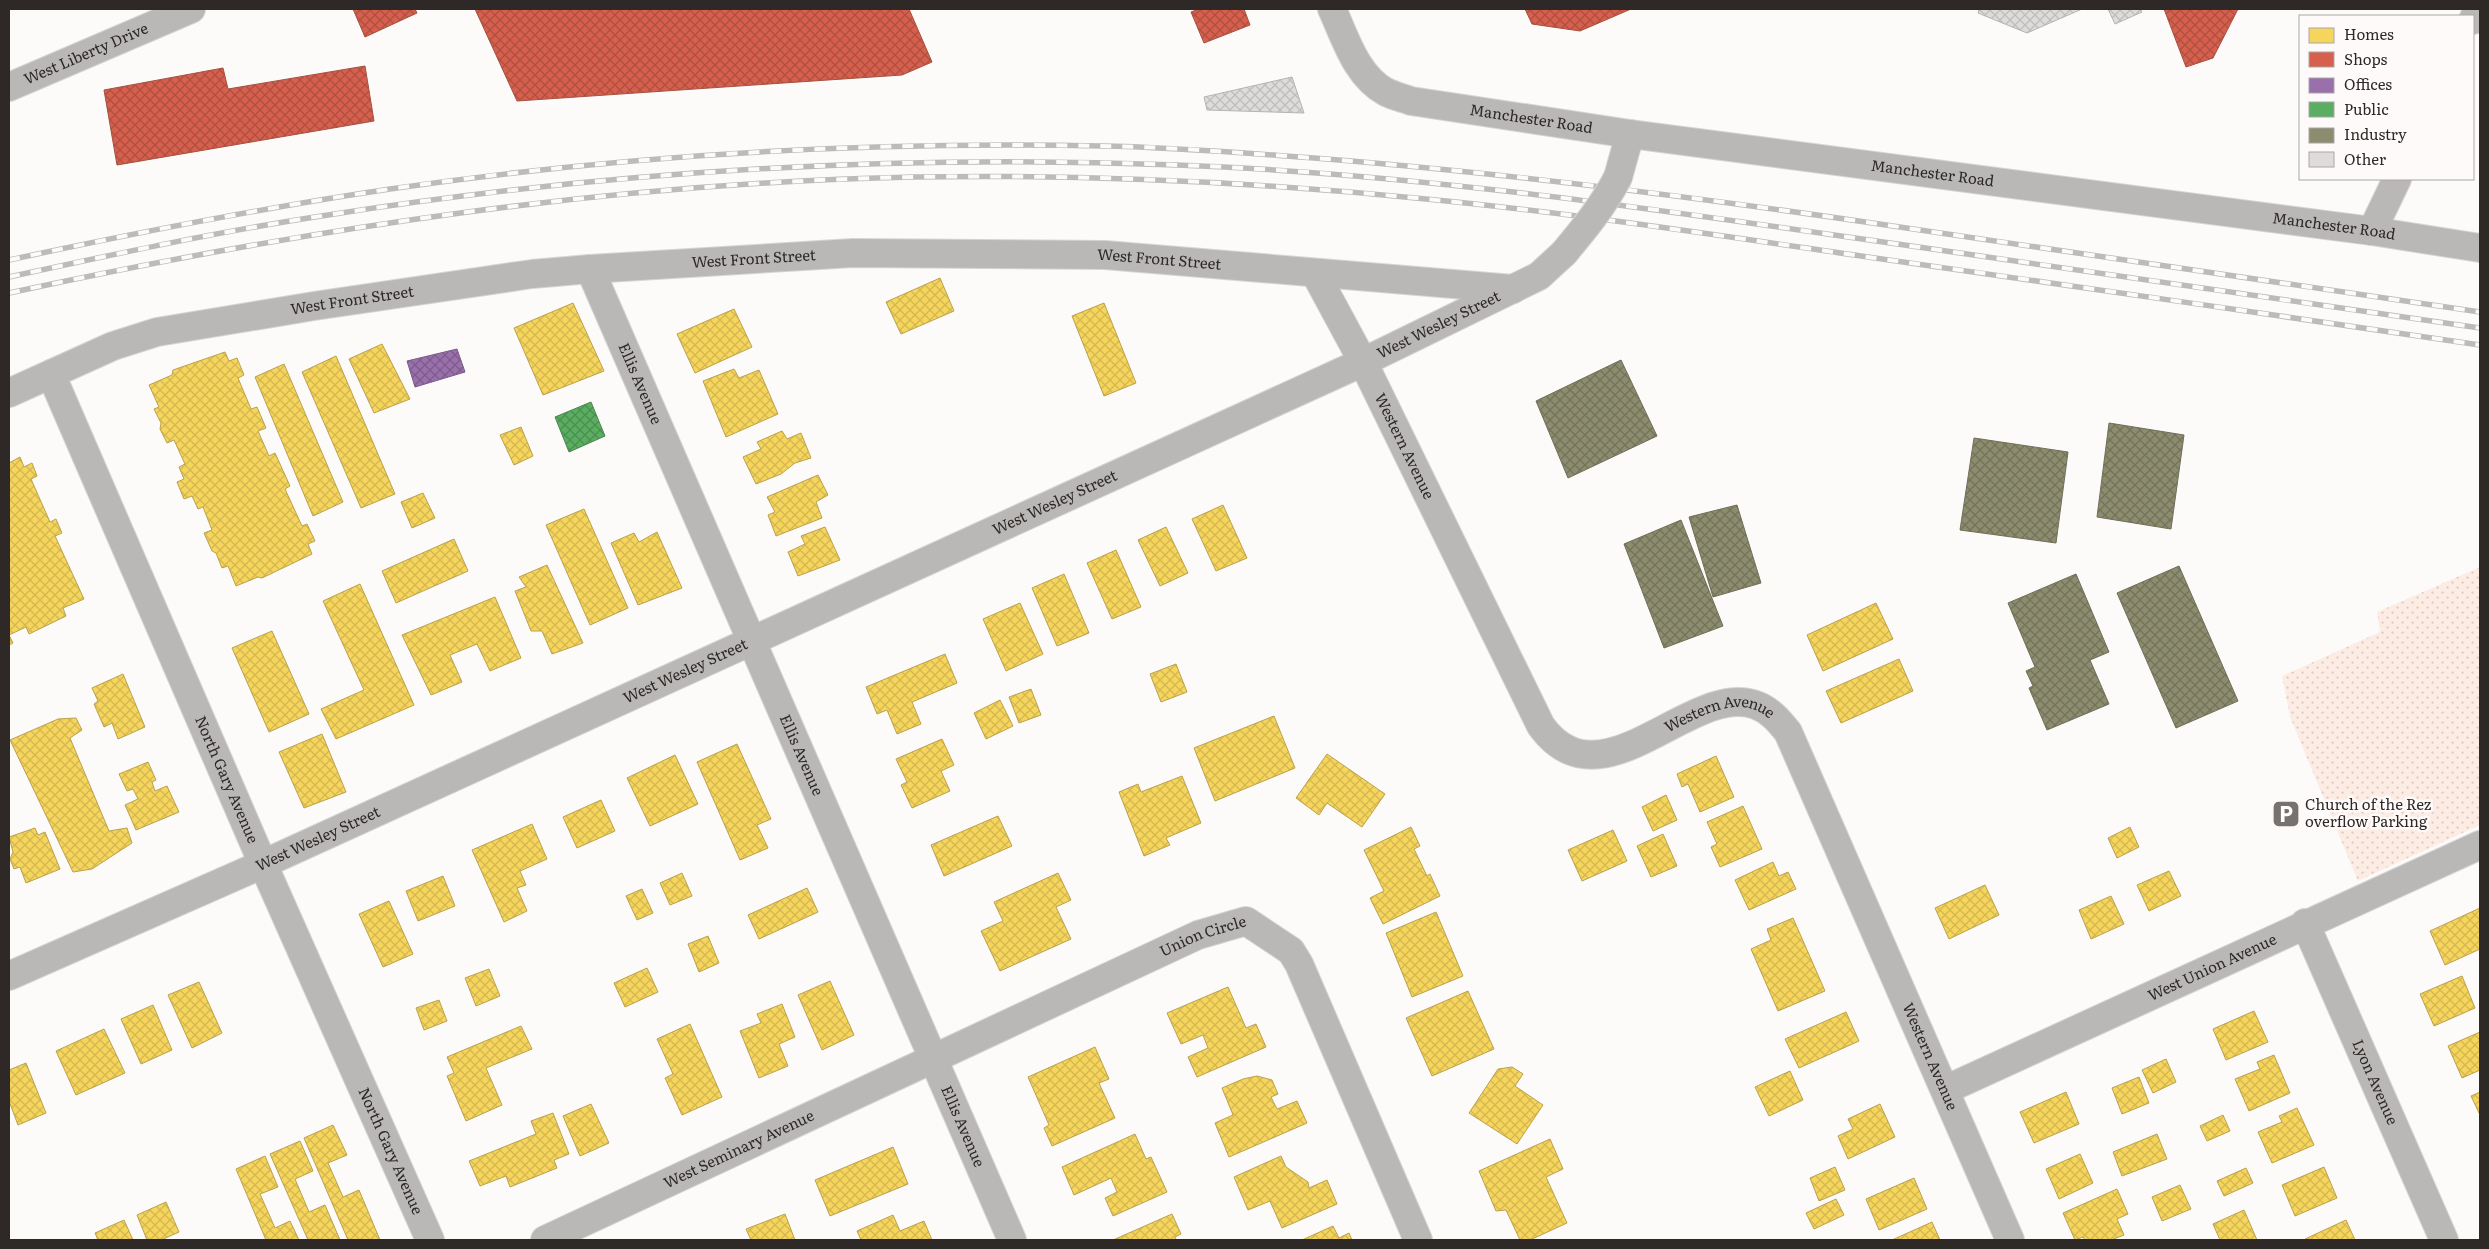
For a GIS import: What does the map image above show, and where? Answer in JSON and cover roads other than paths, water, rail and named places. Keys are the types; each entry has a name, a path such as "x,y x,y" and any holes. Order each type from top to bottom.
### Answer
{"street":[{"name":"West Liberty Drive","path":"9,87 191,9"},
{"name":"Manchester Road","path":"1332,9 1354,58 1363,72 1385,91 1411,101 1630,134 2372,231 2480,248"},
{"name":"West Wesley Street","path":"9,976 263,864 1363,362 1515,289 1539,276 1564,253 1588,225 1610,193 1618,177 1630,134"},
{"path":"2372,231 2397,180"},
{"name":"West Front Street","path":"9,393 113,346 157,332 314,306 532,274 590,269 854,253 1105,255 1515,289"},
{"name":"Ellis Avenue","path":"590,269 1012,1240"},
{"name":"West Wesley Street","path":"1316,273 1363,362"},
{"name":"Western Avenue","path":"1363,362 1536,717 1550,738 1562,748 1577,754 1608,752 1629,746 1711,707 1727,703 1756,704 1779,720 1792,740 2010,1240"},
{"name":"North Gary Avenue","path":"51,374 263,864 430,1240"},
{"name":"West Union Avenue","path":"1944,1090 2305,923 2480,845"},
{"name":"Union Circle","path":"933,1059 1198,935 1246,920 1291,951 1299,964 1418,1240"},
{"name":"Lyon Avenue","path":"2305,923 2444,1240"},
{"name":"West Seminary Avenue","path":"544,1240 933,1059"}],"railway":[{"path":"9,260 294,204 478,177 567,167 656,159 834,148 1013,145 1102,146 1181,149 1386,164 1672,195 2480,312"},
{"path":"9,277 168,243 288,221 539,187 751,169 858,164 1071,162 1261,169 1346,175 1514,192 1765,225 2480,328"},
{"path":"9,293 121,270 345,230 458,213 572,199 800,181 978,176 1106,178 1298,188 1535,211 1698,232 2480,345"}],"place":[{"name":"Church of the Rez overflow Parking","path":"2286,814"}]}
